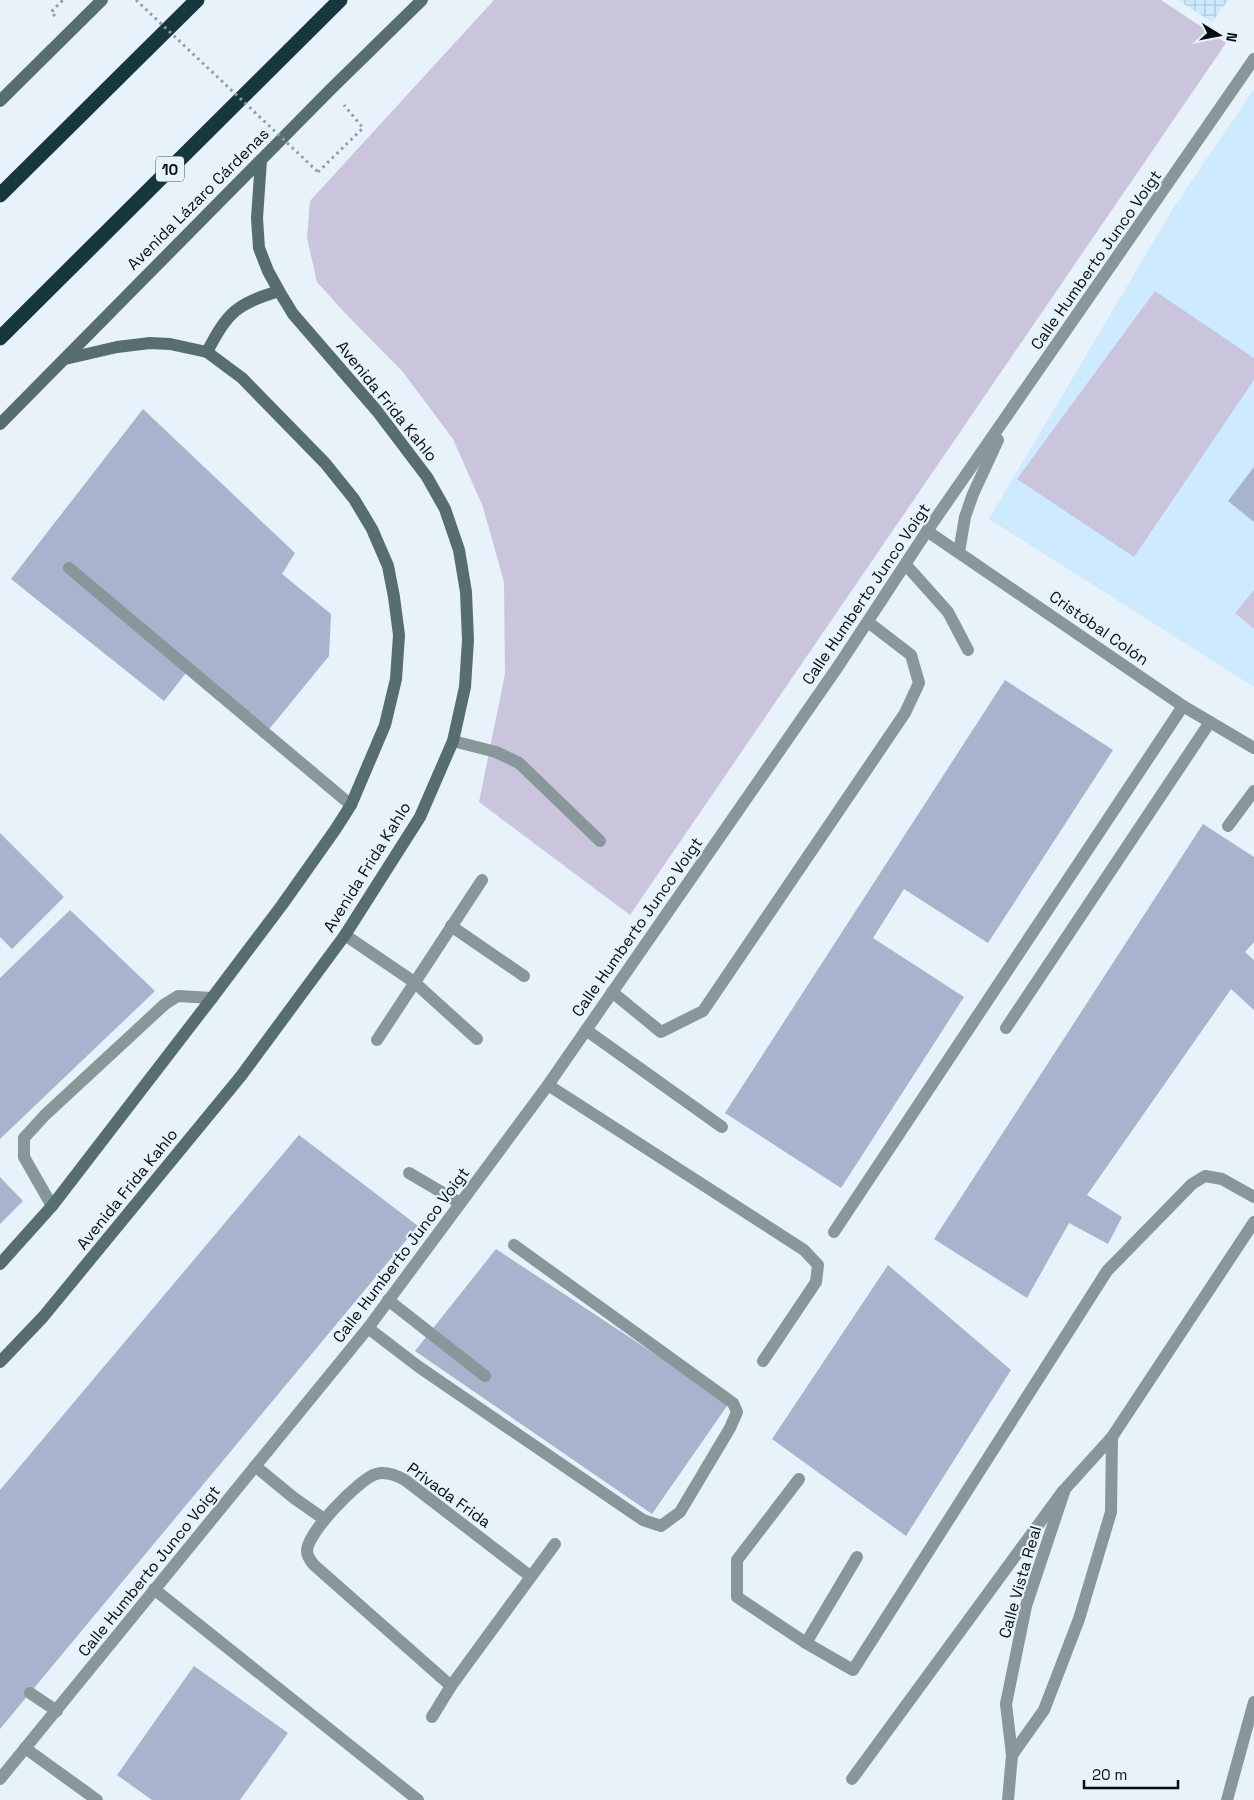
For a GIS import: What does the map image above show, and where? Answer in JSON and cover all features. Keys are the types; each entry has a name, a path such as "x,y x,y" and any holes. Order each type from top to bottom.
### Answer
{"highway":[{"path":"0,195 197,0"},
{"name":"10","path":"0,338 340,0"}],"street":[{"path":"0,101 102,0"},
{"name":"Avenida Lázaro Cárdenas","path":"0,424 422,0"},
{"name":"Calle Humberto Junco Voigt","path":"0,1778 57,1711 154,1589 368,1328 548,1084 868,622 927,531 1254,59"},
{"name":"Avenida Frida Kahlo","path":"0,1362 43,1317 241,1076 345,935 420,817 453,741 465,687 468,640 466,592 459,550 445,509 427,477 378,411 294,314 278,291 268,271 260,248 257,218 261,160"},
{"path":"208,352 220,326 231,313 243,304 278,291"},
{"path":"0,1264 52,1206 212,998 282,905 351,805 386,725 396,679 399,635 394,596 388,566 368,522 354,499 326,462 242,378 208,352 170,344 150,343 117,347 65,359"},
{"path":"958,552 965,517 973,494 1012,409"},
{"name":"Cristóbal Colón","path":"927,531 1183,706 1254,748"},
{"path":"906,565 948,612 968,650"},
{"path":"69,568 351,805"},
{"path":"612,992 661,1032 703,1011 905,712 919,683 911,655 868,622"},
{"path":"834,1232 1183,706"},
{"path":"1006,1028 1210,722"},
{"path":"453,741 496,752 519,763 600,841"},
{"path":"1228,826 1254,791"},
{"path":"376,1040 482,880"},
{"path":"451,926 524,976"},
{"path":"345,935 414,982 477,1038"},
{"path":"52,1206 24,1157 24,1138 45,1115 165,1004 178,996 212,998"},
{"path":"586,1030 722,1127"},
{"path":"548,1084 804,1250 818,1264 816,1282 763,1361"},
{"path":"409,1173 460,1203"},
{"path":"799,1479 737,1560 737,1597 806,1643 853,1670 1107,1271 1192,1184 1205,1176 1222,1179 1254,1197"},
{"name":"Calle Vista Real","path":"1008,1800 1012,1755 1006,1704 1026,1606 1065,1489 1112,1437 1254,1222"},
{"path":"368,1328 420,1367 643,1520 661,1526 680,1512 730,1428 737,1412 733,1403 514,1246"},
{"path":"388,1300 485,1376"},
{"path":"1012,1755 1044,1710 1079,1619 1111,1512 1112,1437"},
{"path":"255,1466 324,1520"},
{"name":"Privada Frida","path":"451,1686 314,1565 308,1556 308,1546 313,1534 324,1520 370,1477 383,1473 390,1474 405,1480 530,1576"},
{"path":"852,1779 1065,1489"},
{"path":"432,1717 451,1686 555,1544"},
{"path":"806,1643 857,1557"},
{"path":"154,1589 418,1800"},
{"path":"30,1693 57,1711"},
{"path":"1227,1800 1254,1702"},
{"path":"25,1748 97,1800"}],"path":[{"path":"136,0 318,172 363,128 332,90"}],"shaded area":[{"path":"494,0 1161,0 1226,43 630,915 479,802 505,674 504,582 483,507 453,439 403,372 317,282 307,238 310,201"},
{"path":"1178,0 1228,0 1212,22"},
{"path":"1254,89 1254,687 989,519 1174,207"},
{"path":"1155,291 1254,358 1254,380 1134,557 1017,479"},
{"path":"1254,590 1254,629 1235,613"}],"building":[{"path":"143,409 295,553 282,574 331,614 329,656 262,738 189,669 164,701 11,579"},
{"path":"1254,467 1254,522 1228,501"},
{"path":"1005,680 1113,750 988,943 904,889 873,938 964,997 841,1188 725,1113"},
{"path":"1203,824 1254,857 1254,942 1245,952 1254,960 1254,1010 1231,989 1087,1195 1122,1217 1108,1244 1069,1223 1027,1298 934,1239"},
{"path":"0,833 64,897 12,949 0,937"},
{"path":"70,910 155,991 0,1139 0,978"},
{"path":"299,1135 418,1226 0,1729 0,1490"},
{"path":"0,1177 23,1201 0,1224"},
{"path":"496,1249 729,1403 652,1514 415,1351"},
{"path":"888,1265 1011,1370 906,1536 772,1439"},
{"path":"194,1666 288,1733 240,1800 152,1800 117,1775"}]}
